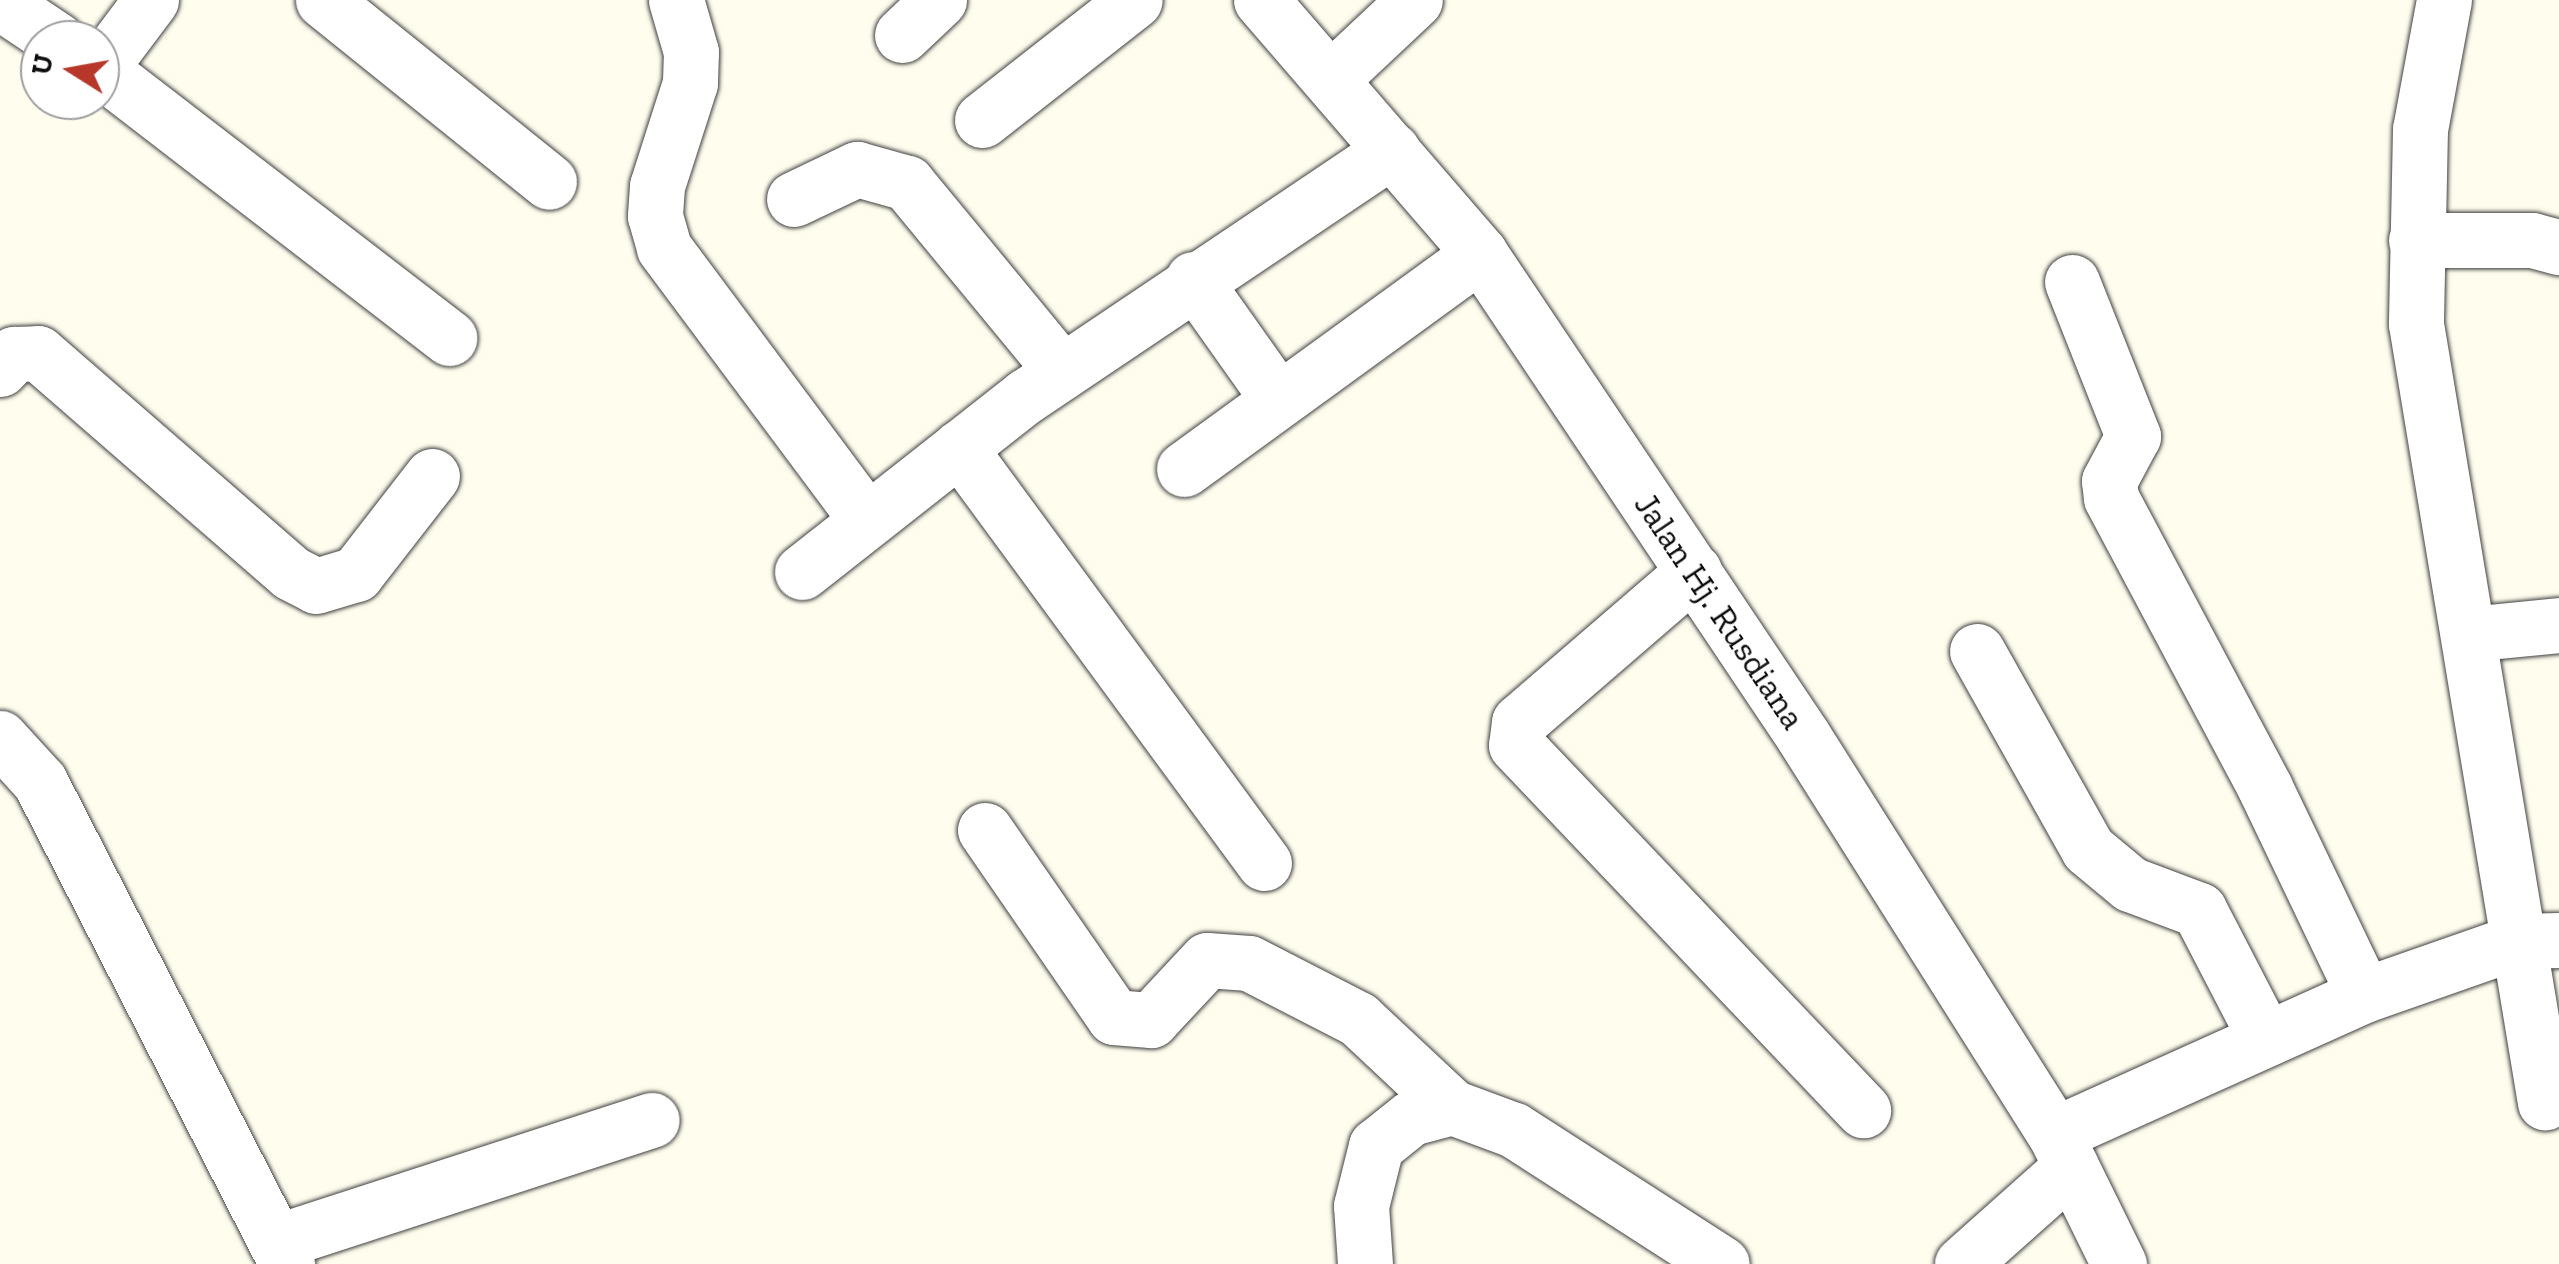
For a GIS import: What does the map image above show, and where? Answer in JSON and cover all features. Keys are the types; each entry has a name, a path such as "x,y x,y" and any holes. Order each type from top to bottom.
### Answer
{"street":[{"path":"120,41 151,0"},
{"path":"323,0 550,182"},
{"path":"676,0 691,52 690,83 657,186 654,216 664,248 866,519"},
{"path":"982,120 1135,0"},
{"name":"Jalan Hj. Rusdiana","path":"1260,0 1480,254 1694,571 2063,1150 2120,1264"},
{"path":"1331,79 1415,0"},
{"path":"2444,0 2420,129 2416,324 2468,634 2538,940 2545,1102"},
{"path":"0,2 27,20"},
{"path":"120,83 449,338"},
{"path":"802,572 1062,371 1193,278 1392,150"},
{"path":"794,199 857,169 908,183 1062,371"},
{"path":"2416,240 2532,240 2559,247"},
{"path":"1184,469 1480,254"},
{"path":"1193,278 1278,399"},
{"path":"2072,282 2130,424 2130,446 2109,481 2111,498 2265,788 2364,996"},
{"path":"0,370 14,354 38,354 291,573 316,586 356,574 432,476"},
{"path":"958,448 1264,862"},
{"path":"1694,571 1519,722 1516,744 1863,1110"},
{"path":"2468,634 2559,626"},
{"path":"1977,652 2088,848 2130,884 2199,910 2266,1039"},
{"path":"0,738 40,782 282,1253 652,1120"},
{"path":"985,830 1114,1018 1151,1020 1207,960 1249,964 1358,1019 1452,1107 1514,1130 1722,1264"},
{"path":"1962,1264 2063,1150 2266,1039 2364,996 2538,940"},
{"path":"1365,1264 1361,1206 1376,1146 1410,1118 1452,1107"}]}
